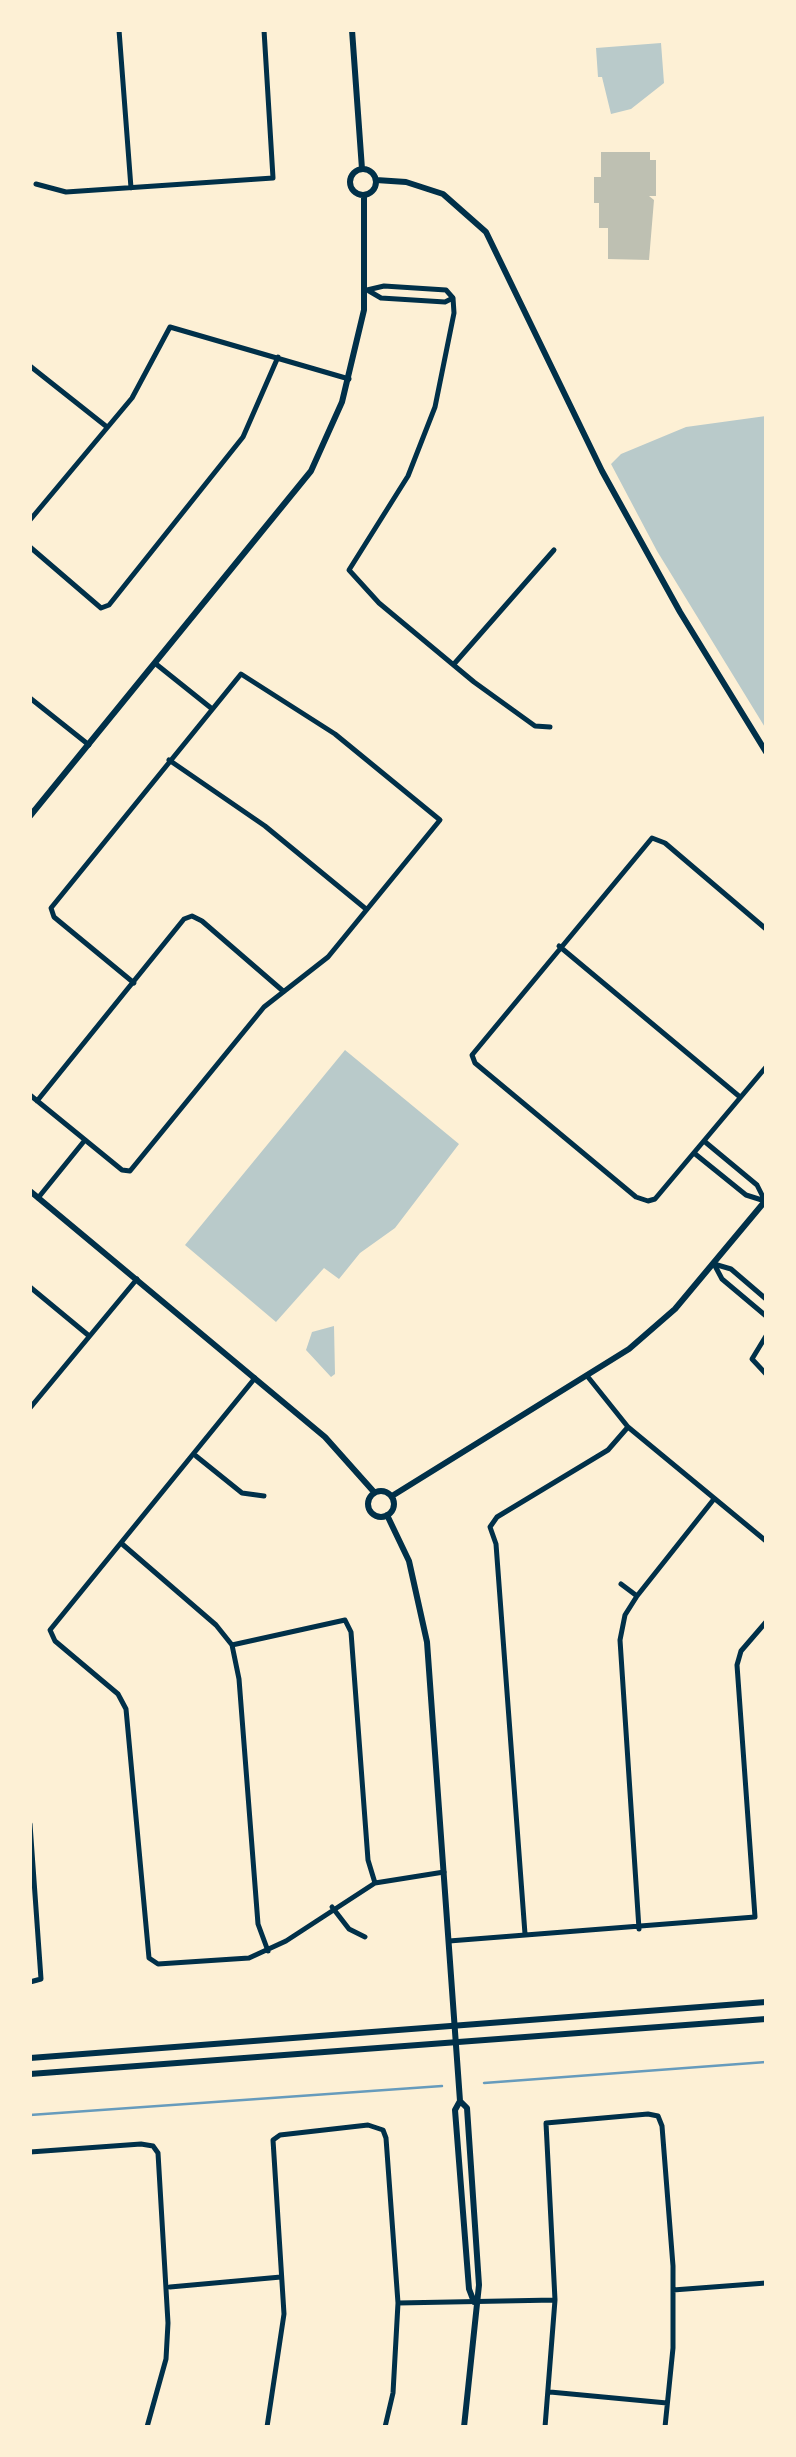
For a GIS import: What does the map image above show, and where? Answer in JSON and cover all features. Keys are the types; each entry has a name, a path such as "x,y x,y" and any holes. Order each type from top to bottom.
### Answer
{"street":[{"path":"119,30 131,188"},
{"path":"36,184 66,192 272,178 264,30"},
{"path":"352,30 362,169"},
{"path":"362,169 370,171 376,180 374,190 364,196"},
{"path":"362,169 351,177 350,186 364,196"},
{"path":"376,180 406,182 443,194 486,232 602,471 680,612 766,752"},
{"path":"30,816 311,471 349,378 367,290 364,196"},
{"path":"367,290 384,286 446,290 453,298 454,313 435,407 408,476 349,570 379,603 454,665 534,726 550,727"},
{"path":"367,290 381,298 444,302 453,298"},
{"path":"30,520 148,374 170,327 349,378"},
{"path":"30,548 101,608 108,605 221,469 264,398 278,357"},
{"path":"30,366 107,428"},
{"path":"454,665 554,550"},
{"path":"156,664 211,708"},
{"path":"30,1095 122,1170 130,1170 264,1007 328,957 440,820 335,734 241,674 51,908 54,917 134,984"},
{"path":"30,699 89,745"},
{"path":"170,760 265,826 367,910"},
{"path":"766,929 665,843 652,838 472,1054 475,1063 636,1197 648,1201 766,1067"},
{"path":"37,1101 184,919 192,916 283,991"},
{"path":"559,946 740,1098"},
{"path":"38,1198 85,1140"},
{"path":"704,1141 756,1185 765,1201"},
{"path":"694,1152 746,1195 765,1201"},
{"path":"30,1191 325,1437 374,1492"},
{"path":"392,1496 588,1377 661,1323 765,1201"},
{"path":"714,1264 731,1268 766,1299"},
{"path":"714,1264 722,1279 766,1316"},
{"path":"30,1408 137,1279"},
{"path":"30,1286 88,1335"},
{"path":"742,1296 750,1286"},
{"path":"766,1336 752,1359 766,1374"},
{"path":"588,1377 628,1426 766,1541"},
{"path":"256,1378 50,1630 55,1641 118,1694 126,1709 149,1958 158,1964 249,1958 268,1952 332,1907 375,1883 444,1872"},
{"path":"525,1936 496,1544 490,1527 498,1518 608,1450 628,1426"},
{"path":"196,1456 242,1493 264,1496"},
{"path":"385,1491 392,1496 393,1508 388,1515 371,1512 368,1499 374,1492 385,1491"},
{"path":"639,1929 620,1640 625,1615 637,1596 714,1498"},
{"path":"388,1515 408,1561 424,1621 460,2101 455,2110 468,2289 474,2302 464,2427"},
{"path":"121,1543 216,1625 232,1645 239,1679 258,1924 268,1952"},
{"path":"621,1584 637,1596"},
{"path":"232,1645 345,1620 351,1632 368,1860 375,1883"},
{"path":"449,1941 755,1917 736,1666 740,1650 766,1622"},
{"path":"30,1824 42,1979 30,1982"},
{"path":"332,1907 349,1930 366,1937"},
{"path":"30,2058 766,2002"},
{"path":"30,2074 766,2019"},
{"path":"545,2427 555,2300 546,2123 658,2116 673,2290 665,2427"},
{"path":"267,2427 284,2314 273,2140 280,2135 374,2126 386,2138 398,2302 393,2393 385,2427"},
{"path":"30,2152 154,2146 158,2153 168,2287 166,2359 148,2427"},
{"path":"168,2287 281,2277"},
{"path":"673,2290 766,2283"},
{"path":"398,2302 555,2300"},
{"path":"550,2392 668,2403"}],"shaded area":[{"path":"661,43 664,83 631,109 611,114 602,77 598,77 596,48"},
{"path":"766,416 766,729 657,551 611,464 621,454 686,427"},
{"path":"345,1050 459,1144 395,1228 360,1253 339,1279 324,1268 276,1322 185,1245"},
{"path":"334,1326 335,1374 331,1377 306,1350 312,1332"}],"building":[{"path":"601,152 650,152 650,160 656,160 656,196 649,196 654,200 649,260 608,259 608,228 599,228 599,203 594,203 594,177 601,177"}],"waterway":[{"path":"484,2083 766,2062"},
{"path":"30,2115 442,2086"}]}
